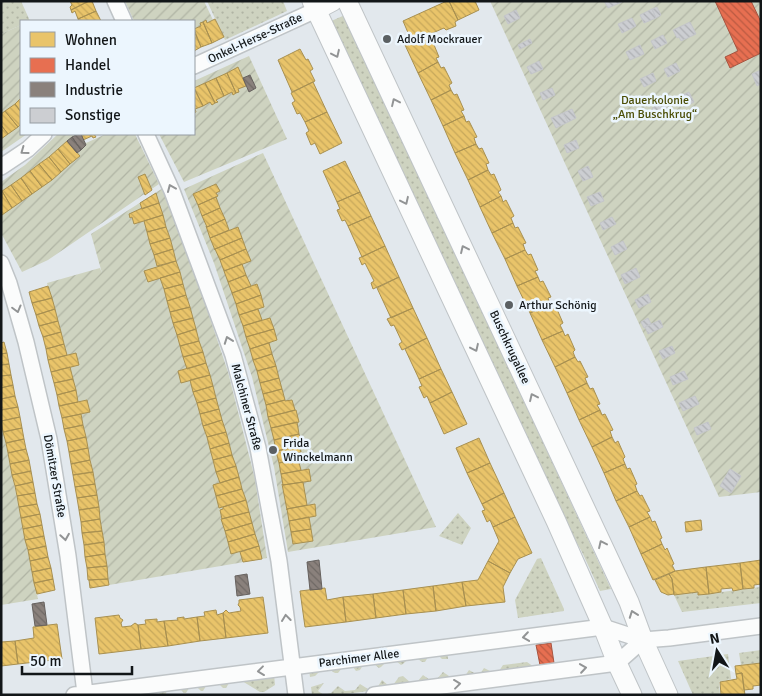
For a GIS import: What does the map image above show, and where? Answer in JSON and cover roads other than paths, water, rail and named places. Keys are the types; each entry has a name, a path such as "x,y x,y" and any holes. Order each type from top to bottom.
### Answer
{"main road":[{"path":"333,1 314,5 546,501 604,627 617,663 632,695"},
{"name":"Buschkrugallee","path":"348,1 629,602 643,640 668,695"}],"street":[{"path":"115,1 124,20"},
{"name":"Onkel-Herse-Straße","path":"195,65 314,5"},
{"path":"1,166 26,150 43,135"},
{"name":"Malchiner Straße","path":"146,135 172,191 233,355 258,448 279,561 296,695"},
{"name":"Dömitzer Straße","path":"1,263 9,283 23,334 49,439 68,556 80,694"},
{"name":"Parchimer Allee","path":"80,694 604,627 643,640 761,626"},
{"path":"374,695 617,663 643,640"}],"place":[{"name":"Adolf Mockrauer","path":"387,39"},
{"name":"Arthur Schönig","path":"509,305"},
{"name":"Frida Winckelmann","path":"273,450"}],"park label":[{"name":"Dauerkolonie „Am Buschkrug“","path":"655,107"}]}
